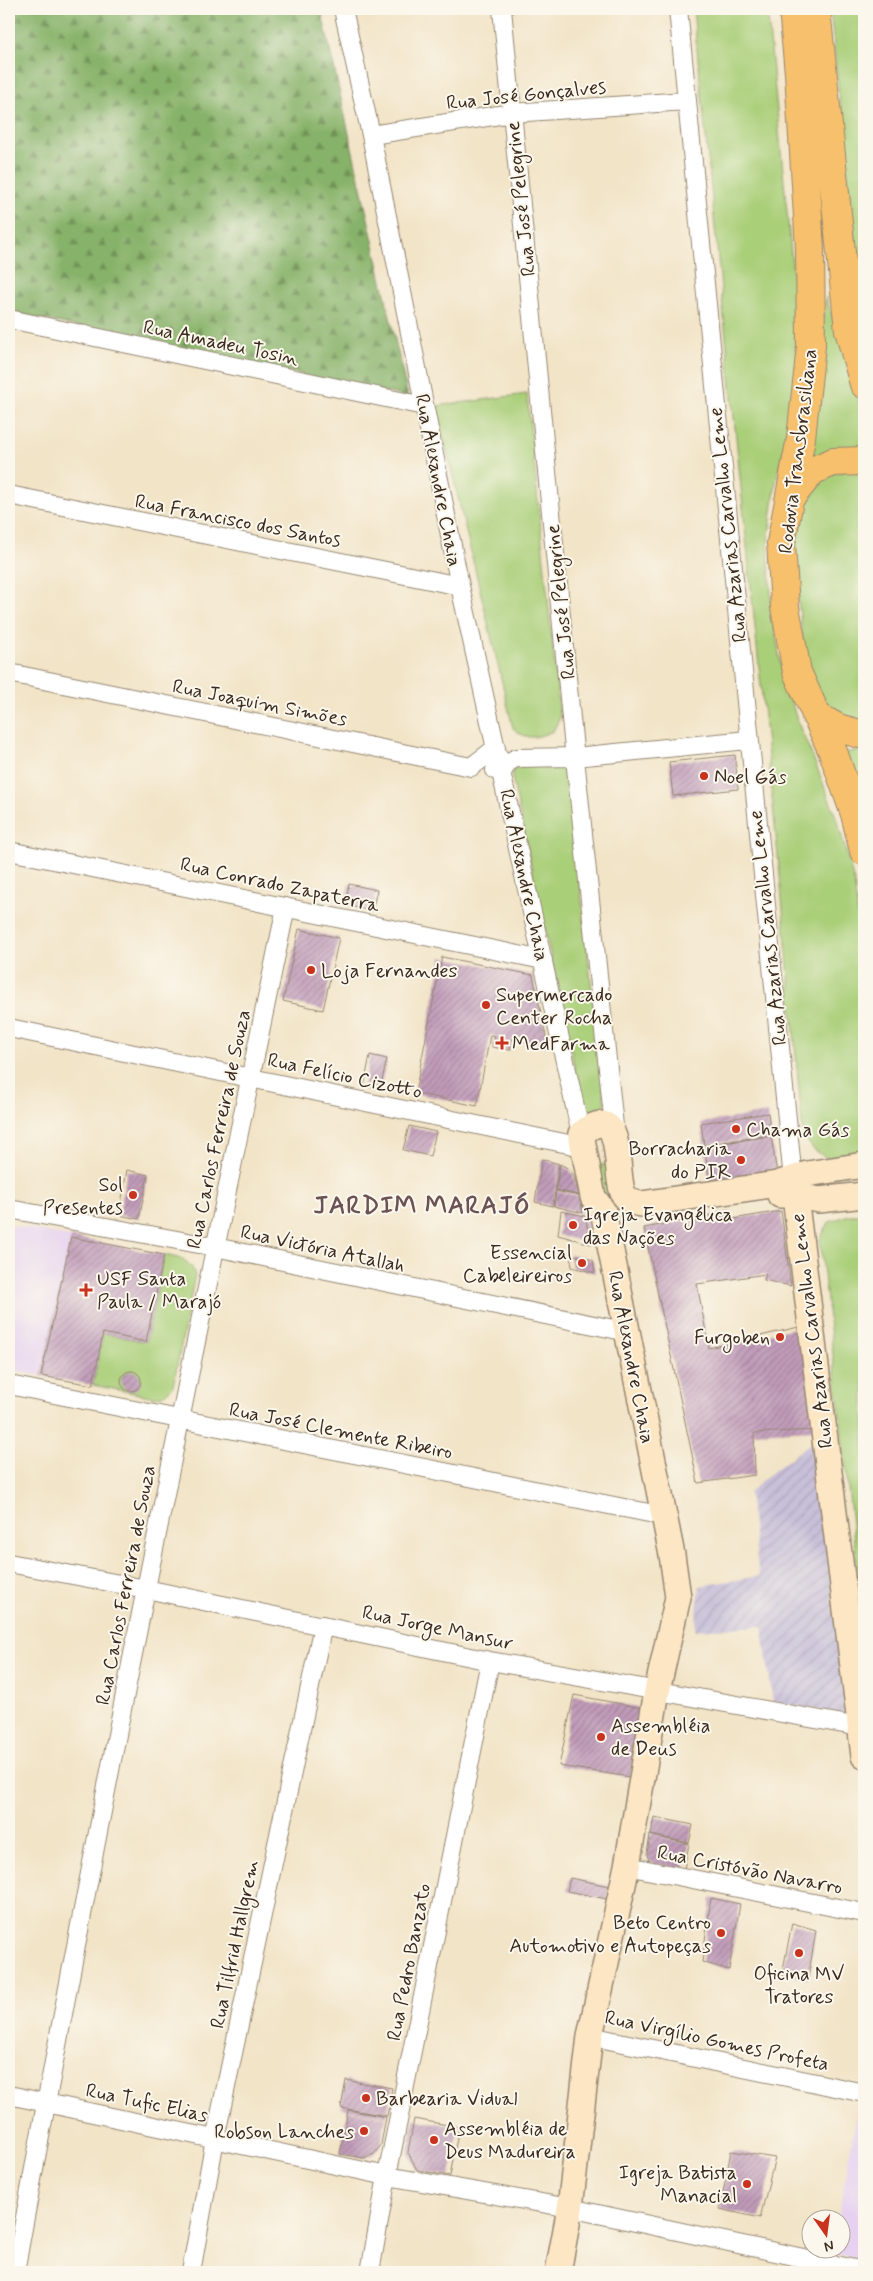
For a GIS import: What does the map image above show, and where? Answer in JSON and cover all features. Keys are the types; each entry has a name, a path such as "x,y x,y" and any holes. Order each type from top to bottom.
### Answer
{"highway":[{"name":"Rodovia Transbrasiliana","path":"793,9 799,73 809,239 811,346 791,497 781,542 785,607 797,672 833,752 855,814 864,851"},
{"path":"816,9 849,330 864,384"},
{"path":"791,497 812,471 833,462 864,461"},
{"path":"816,716 838,728 864,735"}],"street":[{"name":"Rua Alexandre Chaia","path":"343,9 371,135 460,586 543,960 593,1197 603,1211 664,1516 678,1597 657,1691 627,1866 590,2036 570,2208 558,2272"},
{"name":"Rua José Pelegrine","path":"502,9 574,753 616,1143 624,1195 632,1202 641,1204 776,1184 794,1188"},
{"name":"Rua Azarias Carvalho Leme","path":"678,9 748,736 794,1188 864,1756"},
{"name":"Rua José Gonçalves","path":"371,135 512,113 686,100"},
{"name":"Rua Amadeu Tosin","path":"9,319 424,406"},
{"name":"Rua Francisco dos Santos","path":"9,496 460,586"},
{"name":"Rua Joaquim Simões","path":"9,672 471,766 483,766 502,773"},
{"path":"502,773 507,763 516,758 748,736"},
{"path":"471,766 496,748 574,753"},
{"name":"Rua Conrado Zapaterra","path":"9,851 543,960"},
{"name":"Rua Carlos Ferreira de Souza","path":"15,2272 46,2102 146,1589 286,907"},
{"name":"Rua Felício Cizotto","path":"9,1028 583,1146"},
{"path":"583,1146 590,1128 599,1125 609,1128 616,1143"},
{"path":"603,1211 625,1218 776,1195 794,1188 807,1174 864,1165"},
{"path":"794,1188 819,1200 864,1195"},
{"name":"Rua Victória Atallah","path":"9,1209 215,1247 628,1332"},
{"name":"Rua José Clemente Ribeiro","path":"9,1385 664,1516"},
{"name":"Rua Jorge Mansur","path":"9,1563 323,1625 490,1661 860,1727"},
{"name":"Rua Tilfrid Hallgrem","path":"190,2272 215,2139 323,1625"},
{"name":"Rua Pedro Banzato","path":"370,2272 387,2176 490,1661"},
{"name":"Rua Cristóvão Navarro","path":"627,1866 864,1913"},
{"name":"Rua Virgílio Gomes Profeta","path":"590,2036 864,2093"},
{"name":"Rua Tufic Elias","path":"9,2095 387,2176 570,2208 864,2271"}],"shaded area":[{"path":"9,1225 71,1237 41,1376 9,1369"},
{"path":"813,1441 847,1715 773,1702 762,1626 695,1630 700,1586 759,1576 749,1493 762,1480"},
{"path":"858,2106 864,2107 864,2259 850,2257 850,2208 840,2208"}],"green space":[{"path":"9,9 321,9 408,397 9,312"},
{"path":"693,9 767,9 797,313 798,361 795,402 776,481 768,543 772,611 782,672 798,723 838,822 854,881 864,976 864,1151 828,1159 813,1149 803,1135 780,876"},
{"path":"830,9 864,9 864,327 860,292"},
{"path":"826,297 864,418 864,455 803,467"},
{"path":"527,394 560,718 553,731 532,737 527,737 513,728 436,406"},
{"path":"864,467 864,725 823,707 805,662 792,544 800,495 812,478"},
{"path":"864,751 864,808 846,752"},
{"path":"564,763 567,769 606,1115 586,1120 512,777 513,770 520,765"},
{"path":"613,1161 620,1195 615,1203 605,1205 591,1163 603,1165"},
{"path":"849,1215 864,1215 864,1630 820,1239 829,1222"},
{"path":"164,1255 187,1262 195,1275 173,1386 165,1394 155,1397 93,1385 103,1333 146,1342"}],"building":[{"name":"Noel Gás","path":"735,755 738,789 673,796 669,762"},
{"path":"349,884 377,890 372,911 345,905"},
{"name":"Loja Fernandes","path":"299,929 339,938 323,1010 283,1001"},
{"name":"Supermercado Center Rocha","path":"442,957 533,975 548,1046 512,1039 510,1050 492,1047 495,1036 490,1035 477,1106 415,1093"},
{"path":"370,1055 387,1059 380,1089 364,1086"},
{"name":"Chama Gás","path":"768,1113 771,1135 704,1145 701,1123"},
{"path":"409,1126 436,1132 430,1156 403,1150"},
{"name":"Borracharia do PIR","path":"771,1136 777,1174 710,1184 704,1146"},
{"path":"542,1159 559,1164 553,1206 535,1202"},
{"path":"560,1164 569,1169 573,1174 579,1195 556,1190"},
{"name":"Sol Presentes","path":"127,1170 148,1175 139,1219 119,1215"},
{"path":"556,1191 579,1196 583,1213 554,1206"},
{"name":"Igreja Evangélica das Nações","path":"561,1211 585,1216 591,1244 558,1235"},
{"name":"Furgoben","path":"781,1211 791,1286 764,1280 766,1274 697,1284 709,1348 803,1326 815,1430 754,1433 755,1475 698,1483 644,1228 730,1212 733,1219"},
{"name":"USF Santa Paula / Marajó","path":"71,1237 164,1255 146,1342 103,1333 93,1385 41,1376"},
{"name":"Essencial Cabeleireiros","path":"570,1254 593,1260 595,1273 572,1267"},
{"path":"127,1371 135,1371 141,1377 141,1385 135,1391 127,1391 121,1385 121,1377"},
{"name":"Assembléia de Deus","path":"574,1695 642,1708 630,1777 559,1766"},
{"path":"654,1817 693,1825 689,1843 651,1835"},
{"path":"650,1835 689,1844 684,1869 654,1864 649,1861 647,1854"},
{"path":"570,1878 609,1886 607,1899 567,1891"},
{"name":"Beto Centro Automotivo e Autopeças","path":"711,1898 740,1904 729,1970 702,1962"},
{"name":"Oficina MV Tratores","path":"792,1923 816,1930 808,1979 782,1975"},
{"name":"Barbearia Vidual","path":"346,2080 392,2088 387,2116 341,2108"},
{"name":"Robson Lanches","path":"348,2110 386,2117 381,2145 374,2154 364,2158 340,2154"},
{"name":"Assembléia de Deus Madureira","path":"414,2119 459,2127 450,2176 417,2170 408,2152"},
{"name":"Igreja Batista Manacial","path":"731,2151 775,2158 760,2218 720,2209"}],"place":[{"name":"Noel Gás","path":"704,776"},
{"name":"Loja Fernandes","path":"311,970"},
{"name":"Supermercado Center Rocha","path":"486,1005"},
{"name":"MedFarma","path":"502,1043"},
{"name":"Chama Gás","path":"736,1129"},
{"name":"Borracharia do PIR","path":"741,1160"},
{"name":"Sol Presentes","path":"133,1195"},
{"name":"Igreja Evangélica das Nações","path":"573,1225"},
{"name":"Essencial Cabeleireiros","path":"582,1263"},
{"name":"USF Santa Paula / Marajó","path":"86,1290"},
{"name":"Furgoben","path":"780,1337"},
{"name":"Assembléia de Deus","path":"601,1737"},
{"name":"Beto Centro Automotivo e Autopeças","path":"721,1933"},
{"name":"Oficina MV Tratores","path":"799,1953"},
{"name":"Barbearia Vidual","path":"366,2098"},
{"name":"Robson Lanches","path":"364,2131"},
{"name":"Assembléia de Deus Madureira","path":"434,2140"},
{"name":"Igreja Batista Manacial","path":"747,2184"}],"district":[{"name":"JARDIM MARAJÓ","path":"422,1204"}]}
